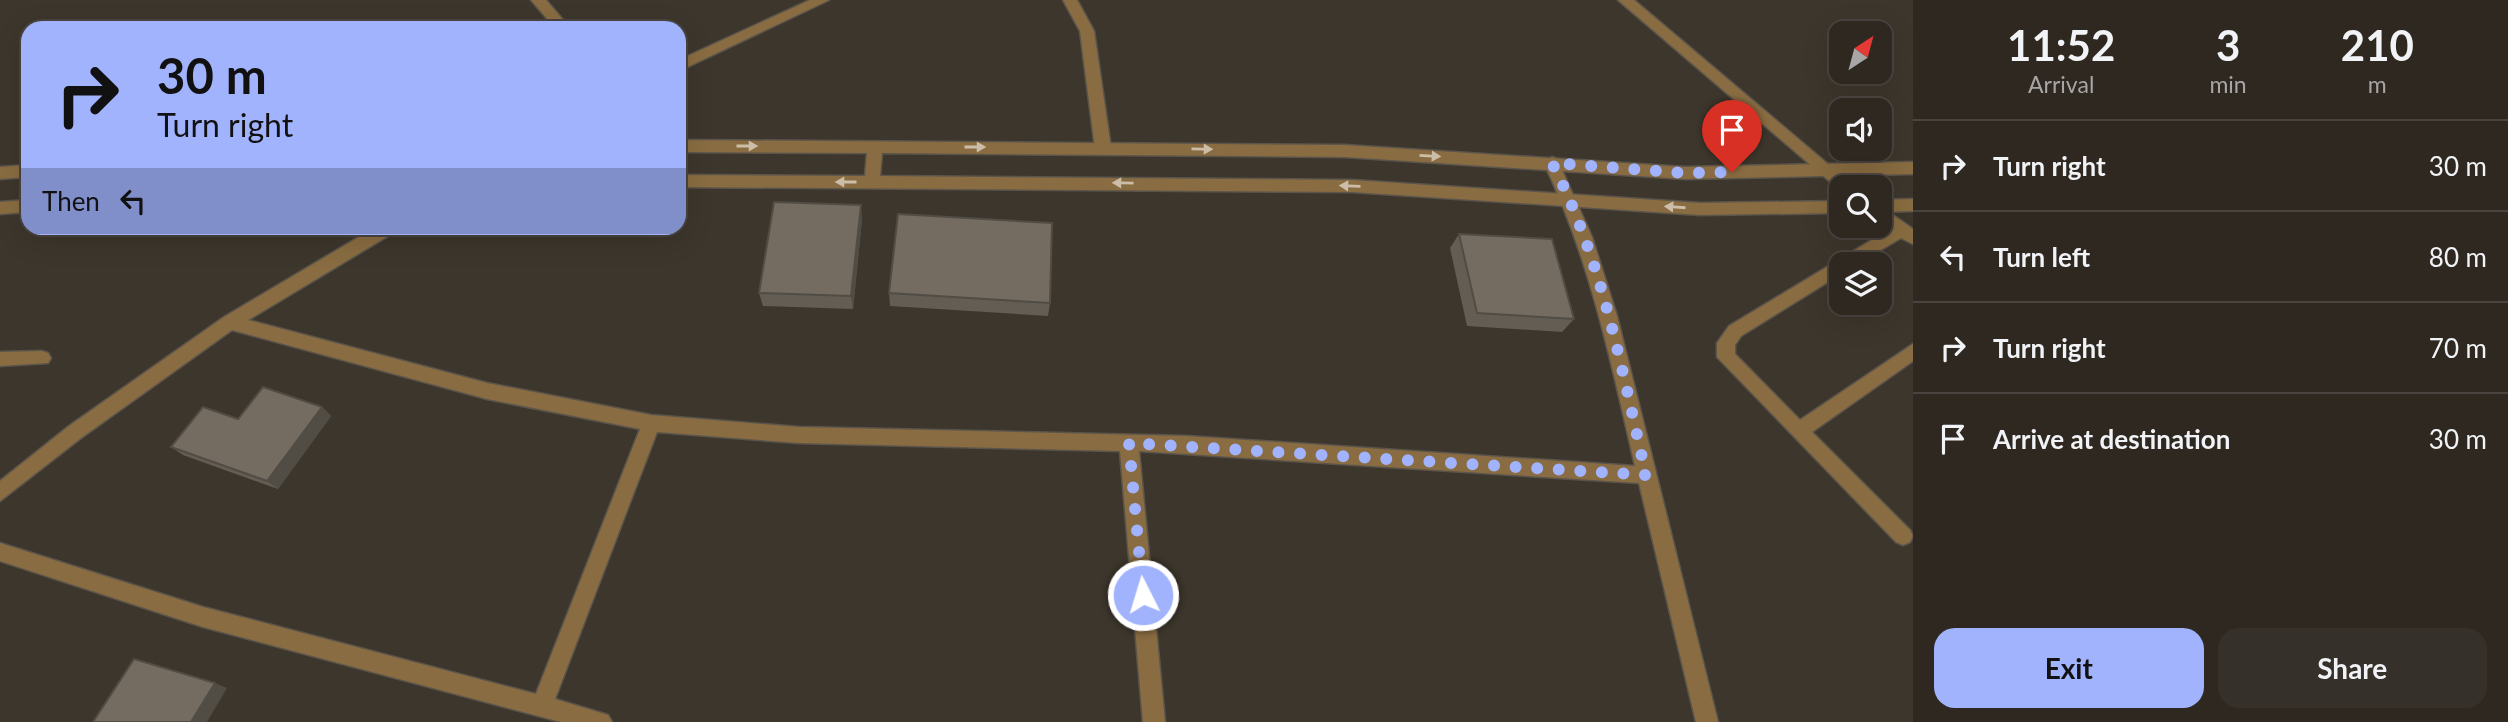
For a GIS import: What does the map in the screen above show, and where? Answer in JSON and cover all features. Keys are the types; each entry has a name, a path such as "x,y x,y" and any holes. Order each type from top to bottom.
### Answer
{"street":[{"path":"538,0 557,21"},
{"path":"686,62 822,0"},
{"path":"1070,0 1087,31 1103,148"},
{"path":"1625,0 1829,175"},
{"path":"686,146 1345,151 1685,173 1913,168"},
{"path":"872,182 875,147"},
{"path":"1552,163 1571,200 1609,317 1707,722"},
{"path":"0,173 21,172"},
{"path":"686,181 1352,186 1700,209 1829,208"},
{"path":"1892,206 1913,205"},
{"path":"0,208 21,206"},
{"path":"1870,252 1908,234 1892,221"},
{"path":"0,492 75,432 230,322 375,235"},
{"path":"1829,274 1735,331 1726,344 1726,357 1903,536"},
{"path":"230,322 487,391 651,423 799,435 1129,443 1646,475"},
{"path":"1798,431 1913,351"},
{"path":"0,359 43,358"},
{"path":"542,705 651,423"},
{"path":"1129,443 1154,722"},
{"path":"0,552 203,617 601,722"}],"building":[{"path":"774,202 861,205 851,296 759,293"},
{"path":"898,214 1052,223 1050,303 889,293"},
{"path":"1459,234 1552,239 1574,319 1477,313"},
{"path":"263,387 322,407 267,481 171,447 203,407 238,419"},
{"path":"134,659 215,683 191,722 93,722"}],"route":[{"path":"1143,595 1129,443 1463,461 1646,475 1609,317 1571,200 1552,163 1685,173 1732,172"}]}
